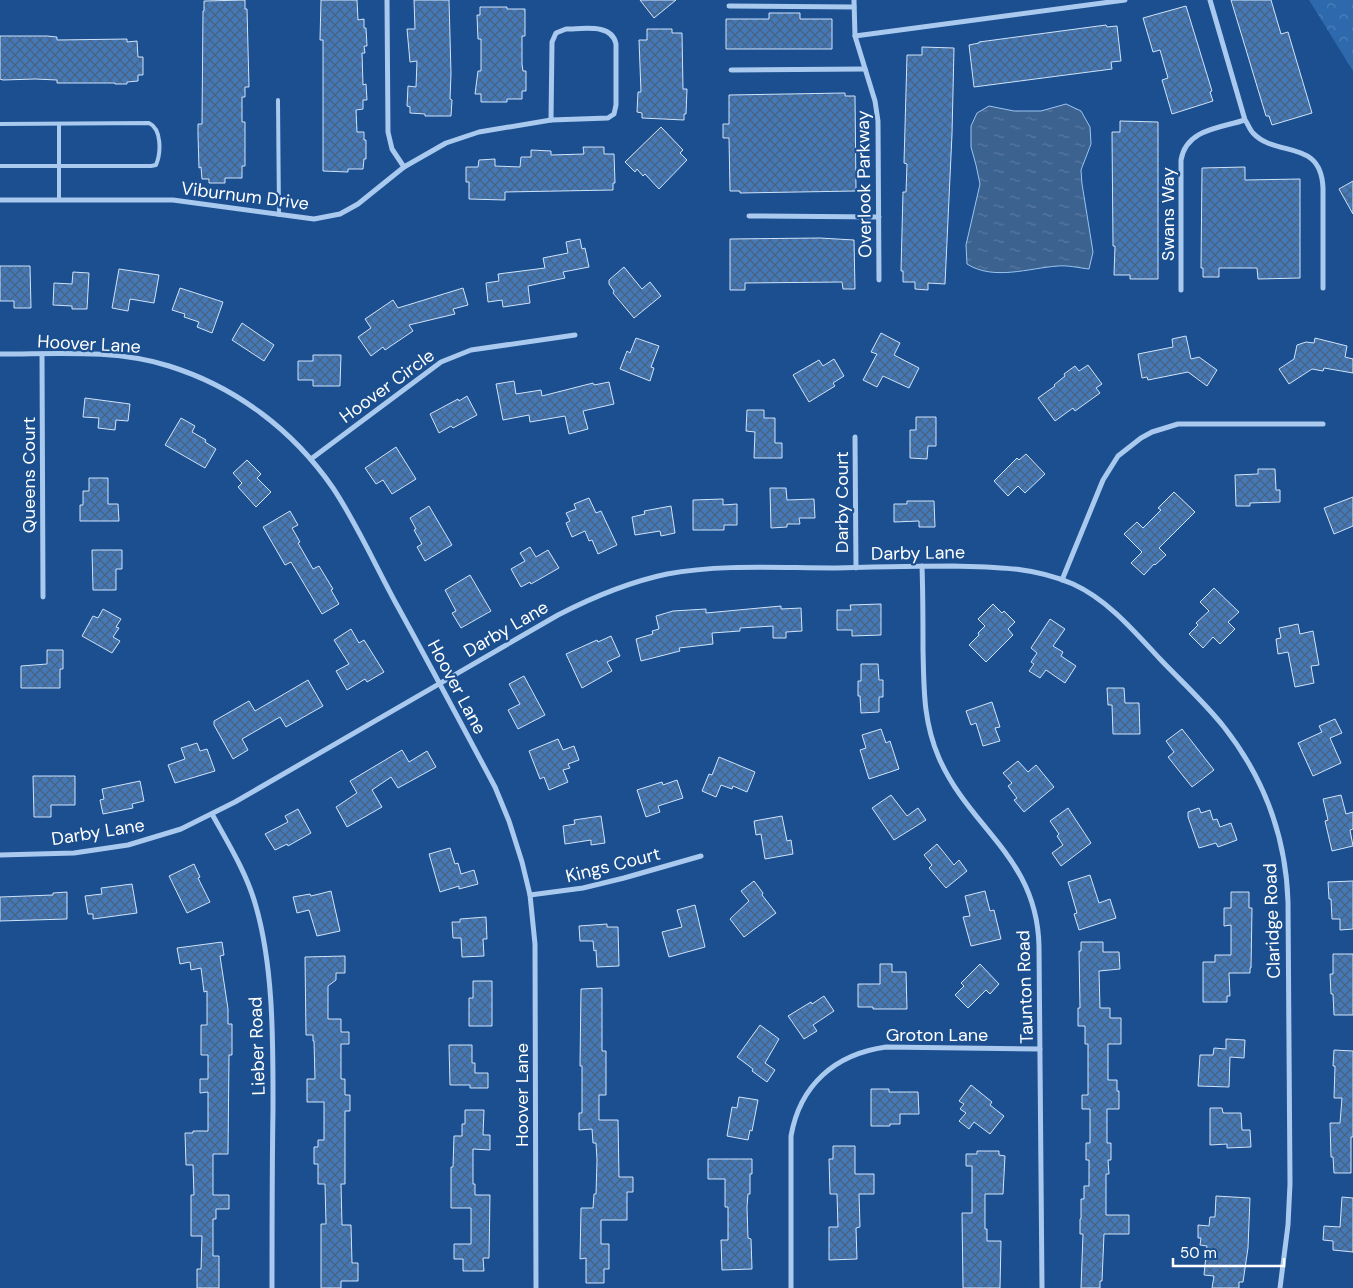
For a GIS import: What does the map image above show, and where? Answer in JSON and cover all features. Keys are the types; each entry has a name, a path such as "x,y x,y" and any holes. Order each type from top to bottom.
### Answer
{"street":[{"path":"387,0 388,132 392,149 404,167"},
{"name":"Overlook Parkway","path":"854,0 856,36 877,111 880,280"},
{"path":"856,36 1125,0"},
{"path":"1210,0 1245,120 1253,133 1260,139 1304,153 1312,160 1320,173 1323,183 1323,288"},
{"path":"729,6 854,7"},
{"name":"Viburnum Drive","path":"0,200 173,200 314,219 340,214 363,201 404,167 446,143 473,134 552,120 604,119 614,114 616,105 616,44 610,32 602,29 566,29 554,36 552,44 552,120"},
{"path":"731,70 865,70"},
{"name":"Swans Way","path":"1181,290 1181,160 1183,152 1188,143 1198,134 1245,120"},
{"path":"749,216 879,217"},
{"name":"Hoover Circle","path":"311,459 441,362 471,350 574,335"},
{"name":"Hoover Lane","path":"0,354 120,356 154,362 193,374 219,386 255,407 292,439 311,459 333,488 501,800 518,847 530,895 536,966 536,1288"},
{"name":"Queens Court","path":"42,354 43,597"},
{"path":"1062,580 1103,480 1118,456 1141,438 1152,432 1178,424 1323,424"},
{"name":"Darby Court","path":"856,437 856,568"},
{"name":"Taunton Road","path":"922,566 924,703 928,724 939,758 949,777 1016,865 1031,898 1036,918 1039,938 1042,1288"},
{"name":"Darby Lane","path":"0,855 74,853 128,845 181,829 212,814 577,605 650,578 714,568 1004,566 1062,580"},
{"name":"Claridge Road","path":"1062,580 1082,590 1120,617 1222,725 1243,752 1263,788 1275,821 1284,861 1288,902 1289,1191 1286,1240 1280,1288"},
{"name":"Lieber Road","path":"212,814 245,876 255,902 269,983 273,1051 272,1288"},
{"name":"Kings Court","path":"530,895 583,888 701,856"},
{"name":"Groton Lane","path":"791,1288 791,1136 802,1103 818,1080 839,1062 872,1049 886,1047 1040,1049"}],"lane":[{"path":"278,100 279,215"},
{"path":"0,124 149,123 154,126 158,134 159,158 156,165 151,166 0,166"},
{"path":"59,124 59,200"}],"green space":[{"path":"1309,0 1353,0 1353,71"}],"water":[{"path":"1066,104 1081,111 1090,127 1091,144 1081,170 1093,252 1089,269 1062,266 1000,273 977,269 967,264 966,245 980,184 971,147 971,126 977,113 989,106 1014,111 1041,111"}],"building":[{"path":"245,0 245,9 247,9 249,87 245,87 245,97 242,97 242,122 245,122 245,166 242,166 242,178 225,178 225,183 209,183 209,179 202,179 201,167 199,168 198,135 198,124 202,124 204,1"},
{"path":"321,0 357,0 358,20 364,19 367,46 364,46 365,53 362,53 363,85 366,84 367,100 363,100 363,109 356,110 357,132 364,132 364,140 366,140 366,159 364,159 363,169 348,169 348,172 323,171 323,40 320,40"},
{"path":"414,0 449,0 451,116 425,116 425,114 410,113 410,107 407,106 408,86 416,87 417,61 410,62 407,29 415,29"},
{"path":"640,0 676,0 654,18"},
{"path":"1231,0 1271,0 1281,34 1288,32 1312,113 1272,125 1269,116 1266,116"},
{"path":"1186,6 1212,91 1210,92 1213,101 1172,114 1162,80 1168,78 1160,50 1153,52 1143,18"},
{"path":"480,7 525,9 525,36 522,36 522,64 523,71 526,71 526,91 522,91 522,99 507,99 507,102 481,102 481,94 475,94 478,71 481,71 481,39 478,39 477,15 480,15"},
{"path":"769,13 800,13 800,19 832,19 832,49 726,49 726,19 769,19"},
{"path":"1106,25 1107,27 1117,26 1121,61 1111,62 1112,69 974,87 969,45 979,42"},
{"path":"647,29 672,29 672,33 682,33 683,89 687,89 684,120 642,118 642,113 637,112 638,92 641,92 639,40 647,40"},
{"path":"0,36 47,36 57,37 57,40 127,39 127,42 137,41 138,57 143,57 143,75 138,75 138,81 127,82 127,84 57,83 57,80 35,79 3,80 0,79"},
{"path":"922,47 954,48 945,284 928,283 928,290 915,289 915,282 903,282 903,271 901,271 903,192 906,192 907,164 904,163 907,55 922,55"},
{"path":"845,93 845,96 855,96 856,191 740,193 740,191 730,191 729,138 723,138 723,124 729,124 729,95"},
{"path":"1120,121 1158,122 1158,279 1130,279 1130,275 1114,275 1112,132 1120,132"},
{"path":"661,127 683,150 680,153 687,160 659,189 645,174 643,176 637,169 635,172 625,162"},
{"path":"583,147 604,147 604,154 614,154 615,183 613,183 613,190 505,192 505,200 469,199 469,182 466,182 466,167 478,167 479,160 495,159 495,166 520,167 521,157 531,157 531,150 551,151 551,155 584,154"},
{"path":"1245,167 1245,180 1300,179 1300,278 1258,279 1257,268 1219,268 1219,277 1203,277 1203,268 1201,268 1202,168"},
{"path":"1353,181 1353,214 1339,189"},
{"path":"820,238 854,240 855,289 843,289 842,282 745,283 745,290 730,290 730,239"},
{"path":"580,239 582,249 585,248 589,267 563,272 565,278 528,286 530,303 503,307 502,300 488,302 486,283 499,281 498,274 545,268 543,258 568,253 566,242"},
{"path":"0,266 30,266 31,308 14,308 14,301 0,301"},
{"path":"624,267 642,289 650,282 661,296 634,318 613,293 614,291 609,284 609,280"},
{"path":"119,269 159,275 154,303 130,299 128,311 112,308"},
{"path":"73,272 89,273 87,309 72,309 72,306 53,305 54,283 72,284"},
{"path":"180,288 223,302 212,333 197,327 199,322 184,317 185,314 172,310"},
{"path":"463,288 468,305 453,309 455,314 409,325 413,331 385,350 383,347 371,356 358,337 371,328 365,319 393,300 398,308"},
{"path":"242,323 274,345 264,361 232,340"},
{"path":"881,333 900,343 894,355 919,368 909,388 883,376 877,387 863,380 877,354 871,352"},
{"path":"1186,336 1191,359 1199,357 1217,370 1207,386 1188,372 1148,380 1147,377 1142,378 1138,354 1173,347 1172,339"},
{"path":"636,338 659,346 651,367 654,368 650,381 620,369 627,351 630,353"},
{"path":"1315,338 1347,346 1345,357 1353,359 1353,373 1324,368 1323,371 1312,369 1289,384 1279,369 1294,359 1297,345 1306,342 1314,343"},
{"path":"313,355 341,355 340,386 313,386 313,380 298,380 298,361 313,361"},
{"path":"834,359 844,376 833,383 835,386 809,402 793,375 819,360 823,366"},
{"path":"1088,365 1102,384 1096,388 1100,393 1075,411 1073,408 1055,421 1038,398 1055,386 1065,376 1064,374 1075,366 1079,371"},
{"path":"514,381 516,394 541,390 542,396 593,383 594,385 609,382 614,404 583,411 588,429 569,434 565,416 530,422 529,415 503,420 496,384"},
{"path":"467,396 477,415 439,433 430,414"},
{"path":"85,398 130,404 128,421 116,420 115,430 98,428 99,418 83,417"},
{"path":"747,410 764,410 764,418 775,418 775,443 782,443 782,458 754,458 755,432 746,431"},
{"path":"916,417 936,417 936,446 928,446 927,459 910,458 910,430 916,430"},
{"path":"181,418 195,426 192,432 206,440 205,442 216,449 205,468 165,445"},
{"path":"396,447 416,479 392,494 383,480 376,484 365,468"},
{"path":"1026,454 1045,474 1025,493 1018,486 1008,496 994,481 1017,458 1019,460"},
{"path":"247,460 261,474 257,478 271,492 256,507 238,487 242,483 233,473"},
{"path":"1258,469 1275,469 1276,490 1280,490 1280,502 1250,503 1250,506 1236,506 1235,475 1258,474"},
{"path":"89,478 108,478 108,504 118,504 119,521 80,521 80,505 83,505 83,491 89,491"},
{"path":"770,488 786,488 787,500 814,499 815,518 799,518 800,524 787,524 787,527 771,528"},
{"path":"1174,492 1195,512 1159,548 1166,555 1144,575 1131,563 1142,552 1124,534 1137,522 1143,528 1161,510 1158,508"},
{"path":"1353,497 1353,526 1334,534 1324,508"},
{"path":"589,498 596,513 601,511 617,545 598,554 592,540 589,541 585,531 572,537 566,523 570,521 566,513 576,509 574,504"},
{"path":"723,499 723,505 737,504 737,525 724,525 724,530 693,530 693,500"},
{"path":"907,501 934,501 935,527 919,527 919,521 894,522 894,504 907,504"},
{"path":"429,506 452,545 425,561 417,547 422,544 410,518"},
{"path":"671,506 675,533 661,536 660,531 635,535 632,517 645,514 644,511"},
{"path":"290,511 298,525 292,528 300,542 298,543 313,569 319,566 333,589 331,590 339,604 322,614 291,562 285,565 263,527"},
{"path":"530,547 536,557 548,550 559,568 531,584 530,582 521,587 511,569 525,561 520,553"},
{"path":"92,550 122,550 122,569 116,569 116,590 93,590"},
{"path":"470,575 491,611 461,628 452,613 456,611 445,590"},
{"path":"1214,588 1239,612 1228,622 1235,629 1220,644 1213,637 1203,648 1189,634 1198,625 1196,623 1209,611 1200,602"},
{"path":"881,604 881,635 852,636 852,630 837,630 837,610 851,610 850,605"},
{"path":"993,604 1002,613 1004,611 1015,622 1008,629 1013,635 986,662 969,645 985,626 978,619"},
{"path":"781,606 781,609 801,608 802,631 786,632 786,638 773,638 773,626 740,628 740,631 712,633 713,644 679,648 680,651 641,661 636,639 653,634 652,631 659,629 656,616 673,611 706,609 706,613"},
{"path":"103,609 121,619 116,627 119,628 113,637 120,641 112,653 82,636 93,616 98,618"},
{"path":"1050,619 1065,629 1053,646 1063,652 1061,656 1076,666 1065,683 1046,670 1040,678 1029,671 1034,664 1031,662 1037,653 1031,648"},
{"path":"1298,624 1300,634 1313,631 1319,665 1311,666 1314,683 1295,687 1288,652 1278,654 1276,639 1281,638 1279,628"},
{"path":"351,629 359,643 364,640 384,672 367,682 365,679 347,690 336,671 349,664 334,640"},
{"path":"611,636 620,656 607,662 612,671 582,688 566,654"},
{"path":"47,650 63,650 60,688 21,688 21,666 47,664"},
{"path":"861,664 878,664 879,680 883,680 883,697 879,697 879,712 861,713 858,681 861,681"},
{"path":"524,676 545,715 518,729 508,710 520,704 509,684"},
{"path":"308,680 323,706 286,727 280,717 242,739 248,750 233,759 214,725 214,721 249,701 255,711"},
{"path":"1107,688 1124,688 1125,703 1139,703 1140,734 1113,734 1112,705 1108,705"},
{"path":"992,702 1000,727 995,728 1000,741 983,746 976,723 971,725 966,711"},
{"path":"1335,719 1342,733 1330,738 1341,763 1313,776 1298,743 1322,732 1319,726"},
{"path":"881,729 886,743 890,741 899,769 869,779 860,750 866,748 862,735"},
{"path":"1182,729 1214,770 1192,787 1168,757 1174,752 1166,741"},
{"path":"558,739 563,750 574,746 579,760 568,764 570,768 563,770 568,782 549,790 544,777 540,779 529,751"},
{"path":"197,743 200,751 207,749 215,771 175,783 168,765 185,759 181,748"},
{"path":"402,750 409,762 427,751 436,767 398,788 391,777 372,790 382,807 347,827 336,807 357,793 350,781"},
{"path":"719,757 755,772 747,792 733,786 732,789 721,785 716,797 702,791 709,774 712,775"},
{"path":"1018,761 1028,772 1036,765 1054,787 1024,812 1014,800 1017,798 1008,786 1012,783 1003,773"},
{"path":"33,776 75,776 75,805 51,805 51,817 34,817"},
{"path":"677,780 683,798 658,806 660,812 646,817 637,790 662,782 663,785"},
{"path":"140,781 144,801 132,804 133,808 103,814 100,800 104,799 102,789"},
{"path":"891,795 907,816 918,808 926,820 894,840 872,808"},
{"path":"1341,795 1346,814 1353,812 1353,829 1350,830 1353,846 1332,851 1325,821 1328,820 1323,799"},
{"path":"1068,808 1091,843 1061,866 1052,853 1063,845 1057,836 1059,834 1050,821"},
{"path":"1199,808 1201,813 1210,810 1213,820 1217,819 1220,827 1231,823 1237,840 1218,847 1216,843 1199,848 1188,812"},
{"path":"298,809 311,833 288,846 287,844 275,850 265,834 288,822 285,816"},
{"path":"601,816 605,843 591,845 591,840 565,844 563,826 575,824 574,820"},
{"path":"782,816 787,841 791,840 793,854 765,859 761,834 756,835 754,821"},
{"path":"937,844 954,865 959,860 967,871 946,888 929,868 932,865 924,855"},
{"path":"450,848 455,864 458,863 461,874 474,870 478,884 459,889 459,886 440,892 429,854"},
{"path":"194,864 200,877 198,878 210,902 187,913 169,876"},
{"path":"1090,875 1099,903 1110,899 1116,918 1079,930 1074,914 1077,913 1068,882"},
{"path":"754,881 776,913 744,937 730,919 749,901 741,891"},
{"path":"1353,881 1353,929 1340,930 1340,919 1332,919 1328,882"},
{"path":"132,884 137,913 93,919 93,914 88,914 85,896 102,894 101,888"},
{"path":"331,891 340,931 317,936 309,910 297,913 293,897 310,894 311,896"},
{"path":"985,891 990,911 994,910 1001,939 971,946 963,917 970,916 965,896"},
{"path":"67,892 67,919 0,921 0,897 53,895 53,893"},
{"path":"1231,892 1249,892 1249,908 1252,908 1250,973 1229,973 1230,996 1227,996 1227,1002 1203,1002 1203,962 1215,962 1215,955 1231,955 1231,925 1224,926 1224,908 1231,908"},
{"path":"695,905 705,947 669,957 662,932 682,927 677,910"},
{"path":"486,917 487,939 483,939 484,956 462,957 461,938 453,938 452,922 460,922 460,919"},
{"path":"607,924 607,927 618,927 619,966 597,967 596,950 594,951 593,941 580,941 579,926"},
{"path":"222,942 224,955 220,956 228,1009 228,1024 232,1024 232,1055 229,1055 228,1154 213,1154 213,1195 229,1195 229,1209 216,1209 216,1219 213,1219 213,1256 219,1256 219,1288 197,1288 197,1269 201,1269 202,1236 191,1236 191,1195 194,1195 193,1165 186,1165 185,1133 208,1131 208,1092 200,1093 200,1079 208,1079 208,1055 201,1055 201,1025 207,1025 207,991 204,992 201,968 191,970 190,962 180,964 177,948"},
{"path":"1081,942 1103,942 1103,952 1119,952 1120,969 1099,971 1100,1008 1110,1008 1110,1018 1121,1018 1121,1044 1108,1044 1108,1080 1117,1080 1119,1109 1107,1109 1107,1143 1111,1143 1111,1160 1108,1160 1109,1174 1106,1174 1106,1215 1129,1215 1129,1234 1104,1234 1100,1288 1081,1288 1083,1234 1080,1234 1081,1199 1084,1199 1084,1186 1089,1186 1089,1160 1086,1160 1086,1143 1090,1143 1090,1109 1082,1109 1082,1095 1088,1095 1088,1044 1085,1044 1085,1026 1078,1026 1078,1008 1080,1008 1079,951 1081,951"},
{"path":"1333,954 1353,954 1353,1015 1334,1015 1330,974 1333,974"},
{"path":"345,956 345,973 336,973 336,980 328,986 328,1019 341,1019 341,1032 349,1032 349,1044 341,1044 341,1079 345,1079 345,1095 350,1095 350,1111 345,1111 345,1184 341,1184 342,1225 351,1225 352,1263 358,1263 358,1281 341,1281 341,1288 321,1288 321,1224 326,1224 325,1184 318,1184 318,1164 314,1164 314,1147 318,1147 318,1140 324,1140 324,1102 307,1102 307,1079 315,1079 313,1035 306,1035 305,957"},
{"path":"880,964 892,964 892,972 906,972 907,1009 858,1007 858,984 880,984"},
{"path":"980,964 999,984 990,994 986,990 968,1008 955,995 964,986 961,983"},
{"path":"473,981 492,981 492,1026 469,1026 469,998 473,998"},
{"path":"602,988 602,1051 606,1051 606,1095 599,1095 599,1120 618,1120 619,1177 633,1177 633,1192 627,1192 627,1220 601,1220 601,1244 609,1244 609,1269 604,1269 604,1283 586,1283 586,1258 580,1259 581,1208 593,1208 594,1194 596,1194 597,1160 596,1143 593,1143 592,1129 579,1130 579,1113 582,1113 582,1066 580,1066 581,989"},
{"path":"824,996 834,1011 813,1025 817,1031 804,1039 788,1016"},
{"path":"760,1025 779,1039 765,1063 775,1070 767,1082 737,1057"},
{"path":"1226,1039 1245,1040 1244,1058 1230,1057 1229,1087 1198,1086 1200,1055 1213,1055 1214,1048 1226,1049"},
{"path":"449,1045 472,1045 472,1063 475,1063 475,1073 488,1073 488,1088 470,1088 470,1085 450,1085"},
{"path":"1334,1050 1353,1051 1351,1173 1334,1173 1333,1157 1331,1157 1330,1123 1340,1123 1342,1098 1334,1098"},
{"path":"971,1085 992,1102 990,1105 1004,1116 990,1134 974,1122 969,1129 959,1121 966,1113 960,1109 964,1104 959,1101"},
{"path":"871,1089 889,1089 889,1092 918,1092 919,1114 900,1114 900,1124 871,1126"},
{"path":"739,1097 758,1100 752,1131 750,1130 748,1140 727,1136 732,1107 737,1108"},
{"path":"1210,1108 1222,1108 1223,1113 1241,1113 1242,1130 1250,1130 1251,1147 1227,1148 1227,1144 1210,1145"},
{"path":"465,1110 484,1110 483,1135 490,1135 490,1150 473,1149 473,1184 475,1184 475,1195 490,1195 489,1258 483,1258 484,1271 463,1271 463,1259 454,1259 454,1244 471,1244 471,1208 451,1208 451,1167 453,1167 454,1136 462,1136 462,1124 465,1124"},
{"path":"833,1146 855,1146 855,1174 874,1174 874,1194 859,1194 860,1227 856,1228 857,1259 829,1260 829,1227 838,1227 837,1194 830,1194 829,1159 833,1159"},
{"path":"977,1151 999,1151 999,1155 1005,1156 1003,1194 985,1194 987,1241 1001,1241 1000,1288 963,1288 962,1213 972,1213 972,1166 966,1166 966,1154 977,1154"},
{"path":"708,1159 752,1159 750,1194 748,1194 747,1207 752,1269 722,1270 721,1240 728,1240 728,1207 725,1207 725,1179 708,1179"},
{"path":"1216,1196 1250,1198 1248,1248 1243,1282 1239,1282 1239,1288 1212,1288 1214,1276 1204,1275 1207,1246 1200,1245 1201,1238 1198,1238 1198,1225 1209,1226 1210,1217 1215,1217"},
{"path":"1342,1197 1353,1198 1353,1252 1333,1250 1333,1241 1323,1240 1324,1226 1340,1227"}]}
